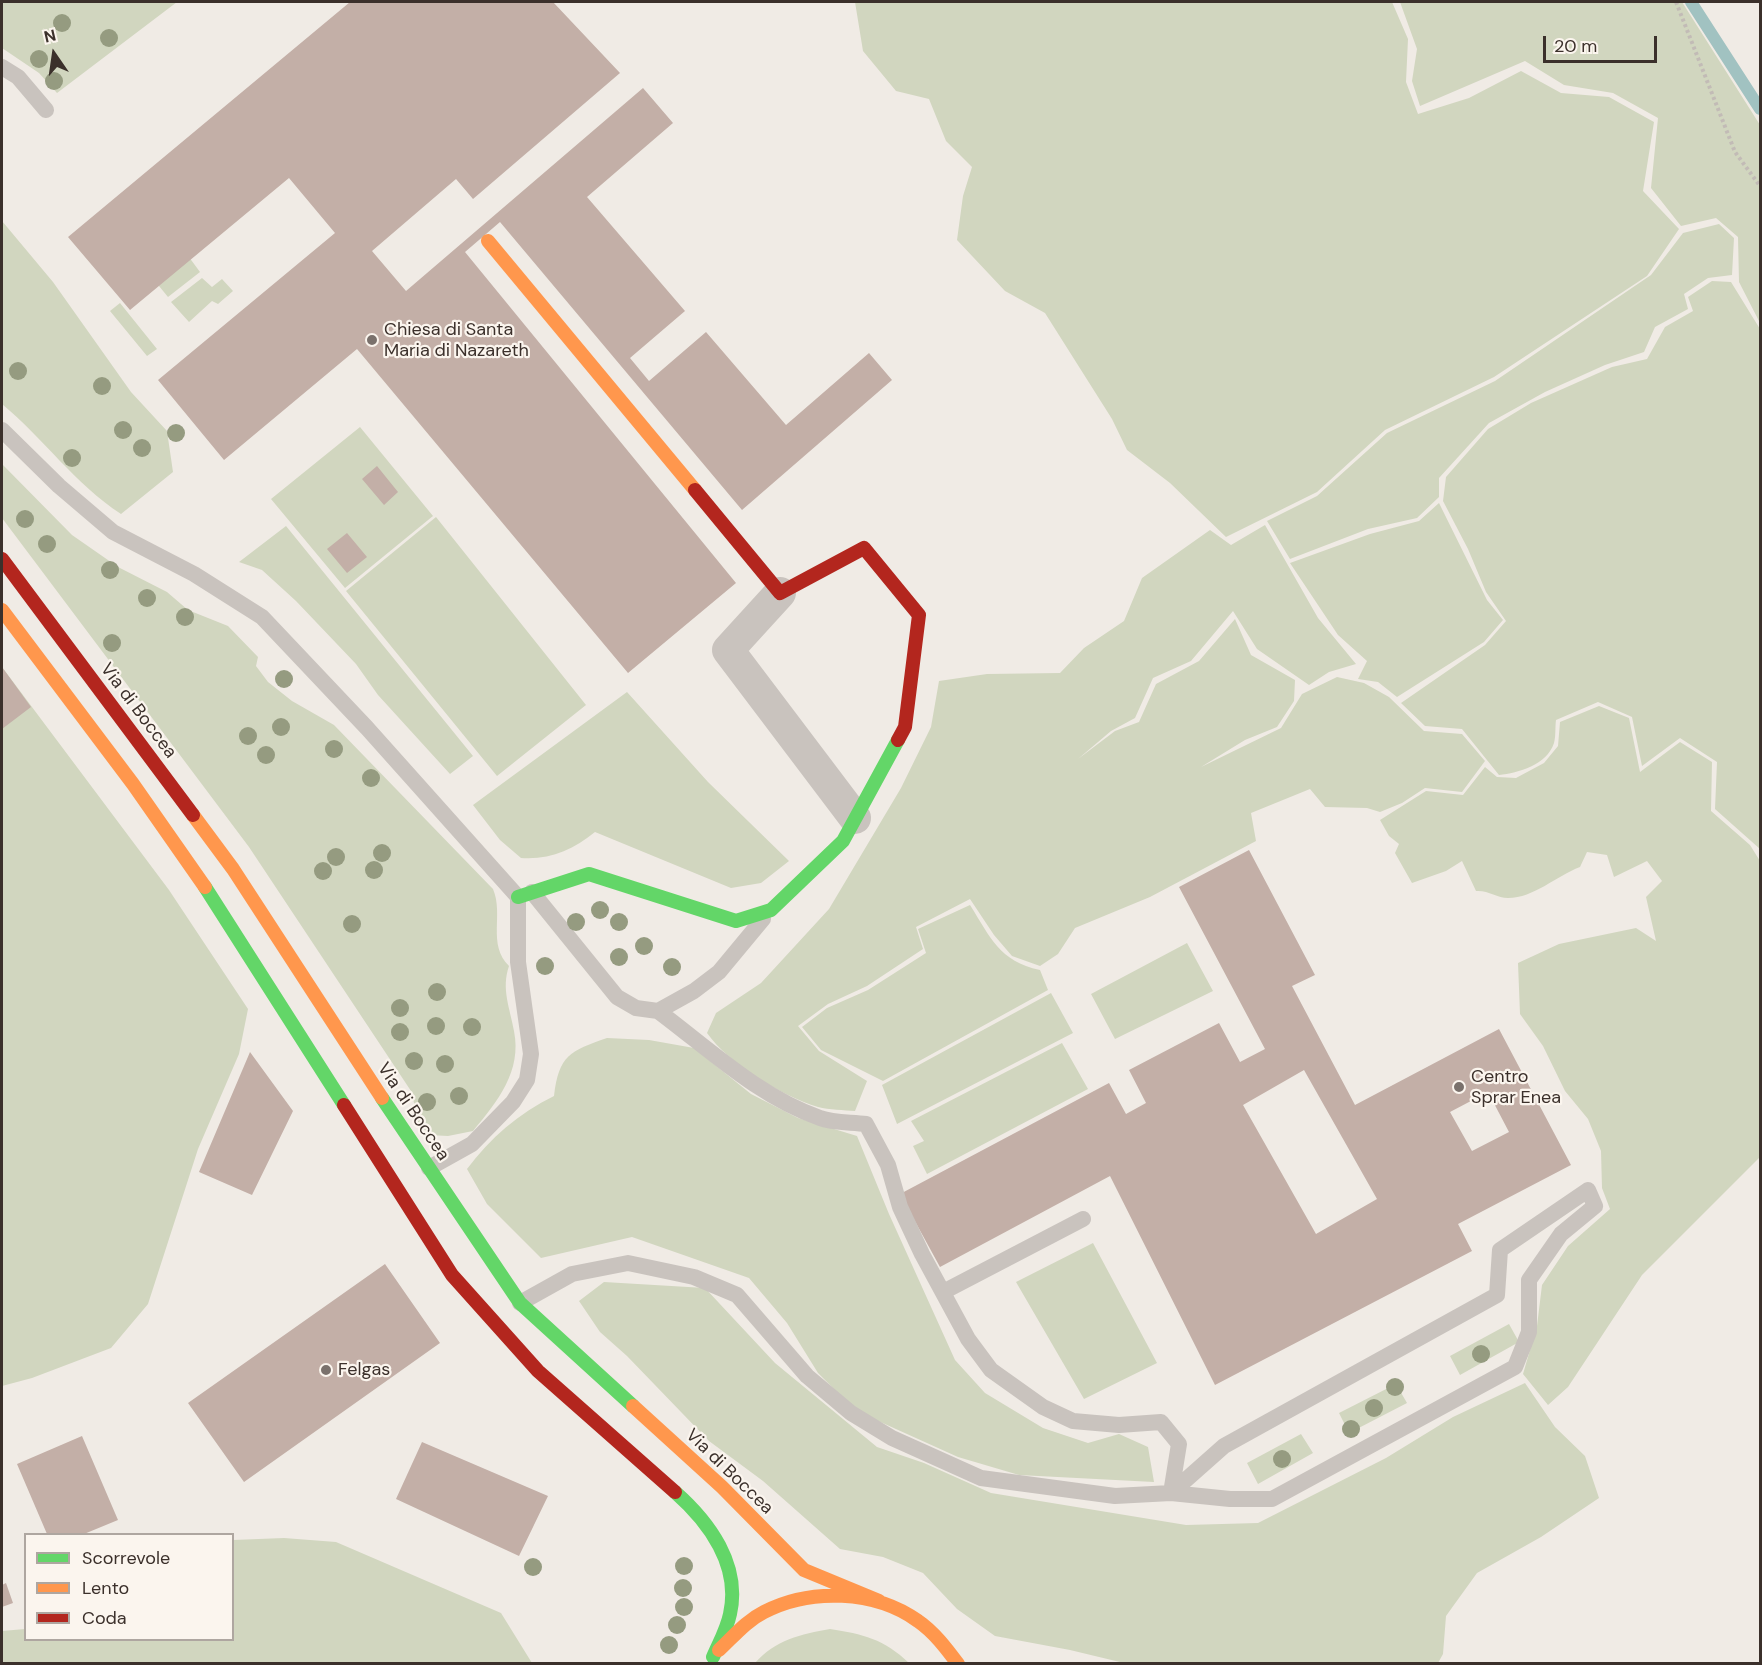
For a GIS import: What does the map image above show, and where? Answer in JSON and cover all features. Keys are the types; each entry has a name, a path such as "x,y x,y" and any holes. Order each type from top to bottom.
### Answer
{"main road":[{"path":"488,241 780,593 864,548 919,615 905,727 843,841 771,910 736,921 589,874 525,894"},
{"name":"Via di Boccea","path":"2,559 233,869 315,999 520,1303 722,1487 804,1570 879,1601"},
{"path":"2,610 133,784 211,896 452,1275 538,1371 700,1515 715,1536 724,1552 732,1604 711,1660"},
{"path":"711,1660 746,1623 787,1602 833,1594 879,1601 910,1616 937,1636 958,1663"}],"street":[{"path":"780,593 729,650 855,818"}],"lane":[{"path":"2,67 18,77 46,110"},
{"path":"2,430 58,486 113,532 194,574 262,617 525,894 617,997 636,1008 658,1011 751,1082 796,1107 822,1119 866,1124 888,1165 900,1207 922,1254 968,1339 991,1370 1042,1407 1073,1421 1119,1425 1161,1422 1179,1444 1171,1493"},
{"path":"429,1168 472,1144 513,1102 527,1080 531,1054 518,963 525,894"},
{"path":"658,1011 694,991 719,972 771,910"},
{"path":"520,1303 572,1274 628,1263 694,1277 737,1295 807,1376 851,1413 892,1438 981,1478 1115,1496 1171,1493 1230,1499 1272,1499 1515,1367 1529,1332 1529,1280 1561,1234 1595,1206 1588,1190 1500,1250 1497,1295 1224,1446 1171,1493"},
{"path":"944,1292 1083,1220"}],"path":[{"path":"1676,2 1735,152 1761,186"}],"green space":[{"path":"2,2 177,2 57,93 39,73 2,48"},
{"path":"855,2 1392,2 1408,39 1406,82 1418,114 1469,98 1521,71 1561,93 1609,97 1654,122 1643,191 1679,229 1647,276 1494,377 1385,430 1317,492 1226,537 1170,483 1127,450 1112,419 1045,313 1005,291 957,240 963,196 972,167 946,141 929,99 896,91 863,51"},
{"path":"1400,2 1682,2 1760,125 1760,323 1739,282 1738,237 1716,218 1681,226 1651,188 1658,118 1613,93 1564,85 1525,61 1420,106 1412,81 1417,49"},
{"path":"2,221 53,282 131,392 167,431 173,472 121,514 89,489 2,404"},
{"path":"1719,224 1734,238 1732,275 1708,278 1684,294 1688,309 1655,327 1644,352 1605,365 1545,392 1489,423 1439,478 1439,497 1417,518 1368,529 1290,559 1267,521 1317,496 1387,433 1495,381 1651,275 1683,233"},
{"path":"183,249 200,272 168,297 150,275"},
{"path":"202,278 212,287 222,279 233,291 218,304 212,301 189,322 171,302"},
{"path":"1712,281 1731,282 1760,329 1760,849 1715,809 1717,762 1680,738 1642,766 1632,717 1598,702 1556,720 1554,743 1550,751 1539,762 1523,770 1499,775 1462,729 1425,726 1401,703 1485,645 1506,621 1486,592 1468,549 1443,501 1446,477 1488,429 1531,403 1612,367 1647,359 1665,327 1693,311 1688,297"},
{"path":"120,303 157,349 147,356 110,311"},
{"path":"360,427 433,516 345,588 271,499"},
{"path":"2,464 72,535 118,567 167,592 188,610 228,626 258,657 256,666 268,682 292,701 334,725 493,889 497,909 497,939 502,957 509,966 506,991 516,1046 506,1085 473,1131 448,1136 429,1135 415,1119 411,1091 249,847 2,518"},
{"path":"1439,503 1487,600 1503,620 1484,642 1397,697 1378,682 1358,679 1367,661 1338,635 1290,563 1370,534 1419,521"},
{"path":"436,517 586,705 497,776 346,591"},
{"path":"1265,525 1318,618 1356,664 1329,672 1309,685 1257,649 1233,611 1191,661 1153,678 1135,718 1111,731 1078,759 1115,731 1139,722 1156,684 1199,661 1235,619 1251,655 1295,680 1294,701 1277,727 1245,740 1201,767 1281,728 1302,694 1337,677 1364,683 1389,697 1424,731 1462,734 1485,761 1462,792 1425,788 1402,803 1380,812 1367,808 1325,807 1310,789 1251,813 1256,841 1150,897 1075,928 1058,954 1040,966 1012,956 994,935 970,899 916,927 923,949 867,986 828,1004 798,1026 819,1051 867,1081 855,1111 818,1107 789,1095 757,1078 717,1045 707,1033 716,1013 761,983 829,909 901,788 931,727 939,681 987,674 1060,673 1084,648 1124,621 1142,578 1210,530 1231,545"},
{"path":"286,526 473,756 450,774 378,695 356,664 296,601 262,570 239,562"},
{"path":"2,667 169,890 248,1009 239,1054 198,1149 148,1304 111,1348 32,1378 2,1386"},
{"path":"627,692 708,782 789,861 761,883 731,888 595,832 570,849 532,858 521,858 500,840 473,805"},
{"path":"1599,706 1629,718 1640,772 1680,742 1712,762 1711,811 1750,845 1760,861 1760,1157 1642,1275 1568,1387 1548,1405 1523,1374 1537,1326 1542,1285 1568,1246 1610,1209 1602,1188 1601,1151 1588,1119 1565,1091 1543,1046 1520,1014 1518,963 1559,944 1636,928 1656,941 1646,897 1662,881 1647,861 1614,877 1607,855 1587,852 1580,867 1536,891 1518,897 1504,898 1476,891 1462,861 1446,871 1412,883 1395,853 1399,844 1389,836 1380,820 1426,791 1463,795 1485,767 1497,777 1516,778 1544,763 1558,746 1560,722"},
{"path":"970,905 997,947 1015,961 1040,970 1048,990 883,1081 821,1050 802,1027 827,1008 868,990 926,953 918,929"},
{"path":"1187,943 1213,991 1115,1039 1091,994"},
{"path":"1051,993 1073,1033 897,1124 882,1085"},
{"path":"607,1038 649,1040 694,1048 751,1094 798,1118 857,1136 889,1214 955,1360 985,1393 1043,1428 1088,1443 1119,1434 1148,1447 1154,1482 1019,1475 958,1457 856,1411 818,1373 787,1323 749,1278 632,1237 541,1258 487,1204 467,1169 506,1127 529,1110 554,1096 559,1071 568,1056"},
{"path":"1062,1043 1088,1089 927,1174 913,1146 924,1141 911,1121"},
{"path":"1093,1243 1157,1363 1084,1399 1016,1282"},
{"path":"604,1282 705,1288 775,1363 877,1447 924,1463 991,1493 1186,1525 1258,1523 1386,1458 1453,1417 1525,1383 1555,1427 1585,1456 1599,1498 1541,1537 1477,1573 1446,1616 1443,1654 1438,1663 1124,1663 995,1636 957,1609 923,1573 883,1557 840,1549 763,1481 709,1441 627,1356 600,1332 579,1301"},
{"path":"1509,1324 1519,1342 1460,1375 1450,1356"},
{"path":"1396,1384 1407,1403 1349,1433 1339,1413"},
{"path":"1301,1434 1313,1453 1258,1484 1247,1463"},
{"path":"284,1538 336,1542 501,1613 532,1663 2,1663 2,1631 24,1629 24,1641 234,1641 234,1540"},
{"path":"830,1629 873,1639 891,1648 909,1663 755,1663 780,1643 809,1633"}],"building":[{"name":"Chiesa di Santa Maria di Nazareth","path":"350,2 553,2 620,73 473,199 456,179 372,251 406,291 643,88 673,123 587,197 685,311 630,358 649,381 706,332 786,425 869,353 892,380 742,510 500,222 465,252 736,583 628,673 357,349 224,460 158,380 335,233 289,178 130,310 68,237"},
{"path":"377,466 398,492 384,505 362,479"},
{"path":"347,533 367,557 347,573 327,549"},
{"path":"2,667 31,707 2,729"},
{"name":"Centro Sprar Enea","path":"1249,850 1315,975 1292,986 1355,1105 1499,1029 1571,1165 1458,1224 1472,1251 1215,1385 1110,1176 940,1267 900,1194 1109,1083 1126,1114 1146,1103 1129,1070 1219,1023 1240,1062 1265,1049 1179,887","holes":["1304,1070 1377,1199 1316,1234 1243,1105","1488,1092 1509,1132 1472,1151 1450,1112"]},
{"path":"250,1052 293,1111 252,1195 199,1172"},
{"path":"385,1264 440,1343 244,1482 188,1403"},
{"path":"82,1436 118,1520 86,1533 47,1533 17,1464"},
{"path":"422,1442 548,1496 519,1556 396,1499"},
{"path":"6,1583 13,1603 2,1607 2,1585"}],"waterway":[{"path":"1691,2 1760,109"}],"traffic: fast":[{"path":"518,897 589,874 736,921 771,910 843,841 898,740"},
{"path":"205,887 344,1105"},
{"path":"382,1098 520,1303 633,1406"},
{"path":"675,1492 710,1531 719,1546 731,1578 730,1614 713,1657"}],"traffic: slow":[{"path":"488,241 695,490"},
{"path":"2,610 133,784 205,887"},
{"path":"193,815 233,869 382,1098"},
{"path":"633,1406 722,1487 804,1570 879,1601"},
{"path":"719,1650 746,1624 782,1604 822,1596 842,1596 863,1598 901,1611 929,1630 958,1664"}],"traffic: jam":[{"path":"695,490 780,593 864,548 919,615 905,727 898,740"},
{"path":"2,559 193,815"},
{"path":"344,1105 452,1275 538,1371 675,1492"}],"place":[{"name":"Chiesa di Santa Maria di Nazareth","path":"372,340"},
{"name":"Centro Sprar Enea","path":"1459,1087"},
{"name":"Felgas","path":"326,1370"}]}
